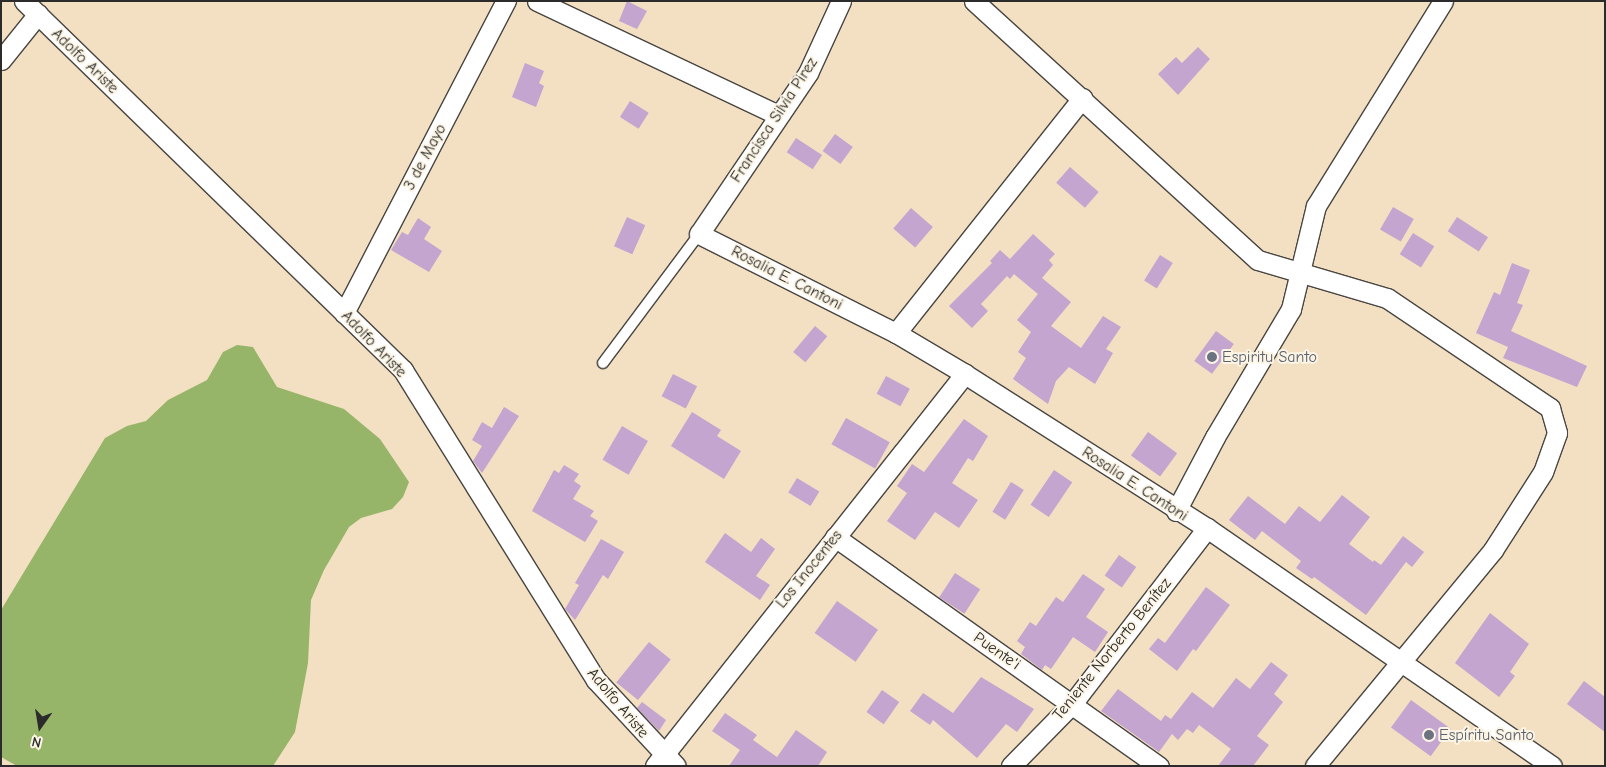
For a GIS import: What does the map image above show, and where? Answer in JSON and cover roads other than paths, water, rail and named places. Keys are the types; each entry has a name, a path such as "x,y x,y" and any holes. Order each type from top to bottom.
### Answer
{"street":[{"name":"Adolfo Ariste","path":"24,1 403,370 596,680 664,762"},
{"name":"3 de Mayo","path":"344,312 506,1"},
{"path":"537,1 778,115"},
{"name":"Francisca Silvia Pirez","path":"699,234 808,72 841,1"},
{"path":"974,1 1258,260 1387,298 1550,408 1557,433 1543,472 1493,550 1315,766"},
{"path":"1176,511 1215,437 1292,309 1316,206 1442,1"},
{"path":"1,60 38,14"},
{"path":"896,333 1082,98"},
{"name":"Rosalia E. Cantoni","path":"699,234 896,333 965,374 1176,511 1207,528 1402,660 1552,766"},
{"name":"Los Inocentes","path":"664,762 835,537 965,374"},
{"name":"Teniente Norberto Benítez","path":"1011,766 1072,704 1207,528"},
{"name":"Puente'i","path":"835,537 1159,766"}],"lane":[{"path":"603,363 699,234"}],"place":[{"name":"Espiritu Santo","path":"1212,357"},
{"name":"Espíritu Santo","path":"1429,735"}]}
